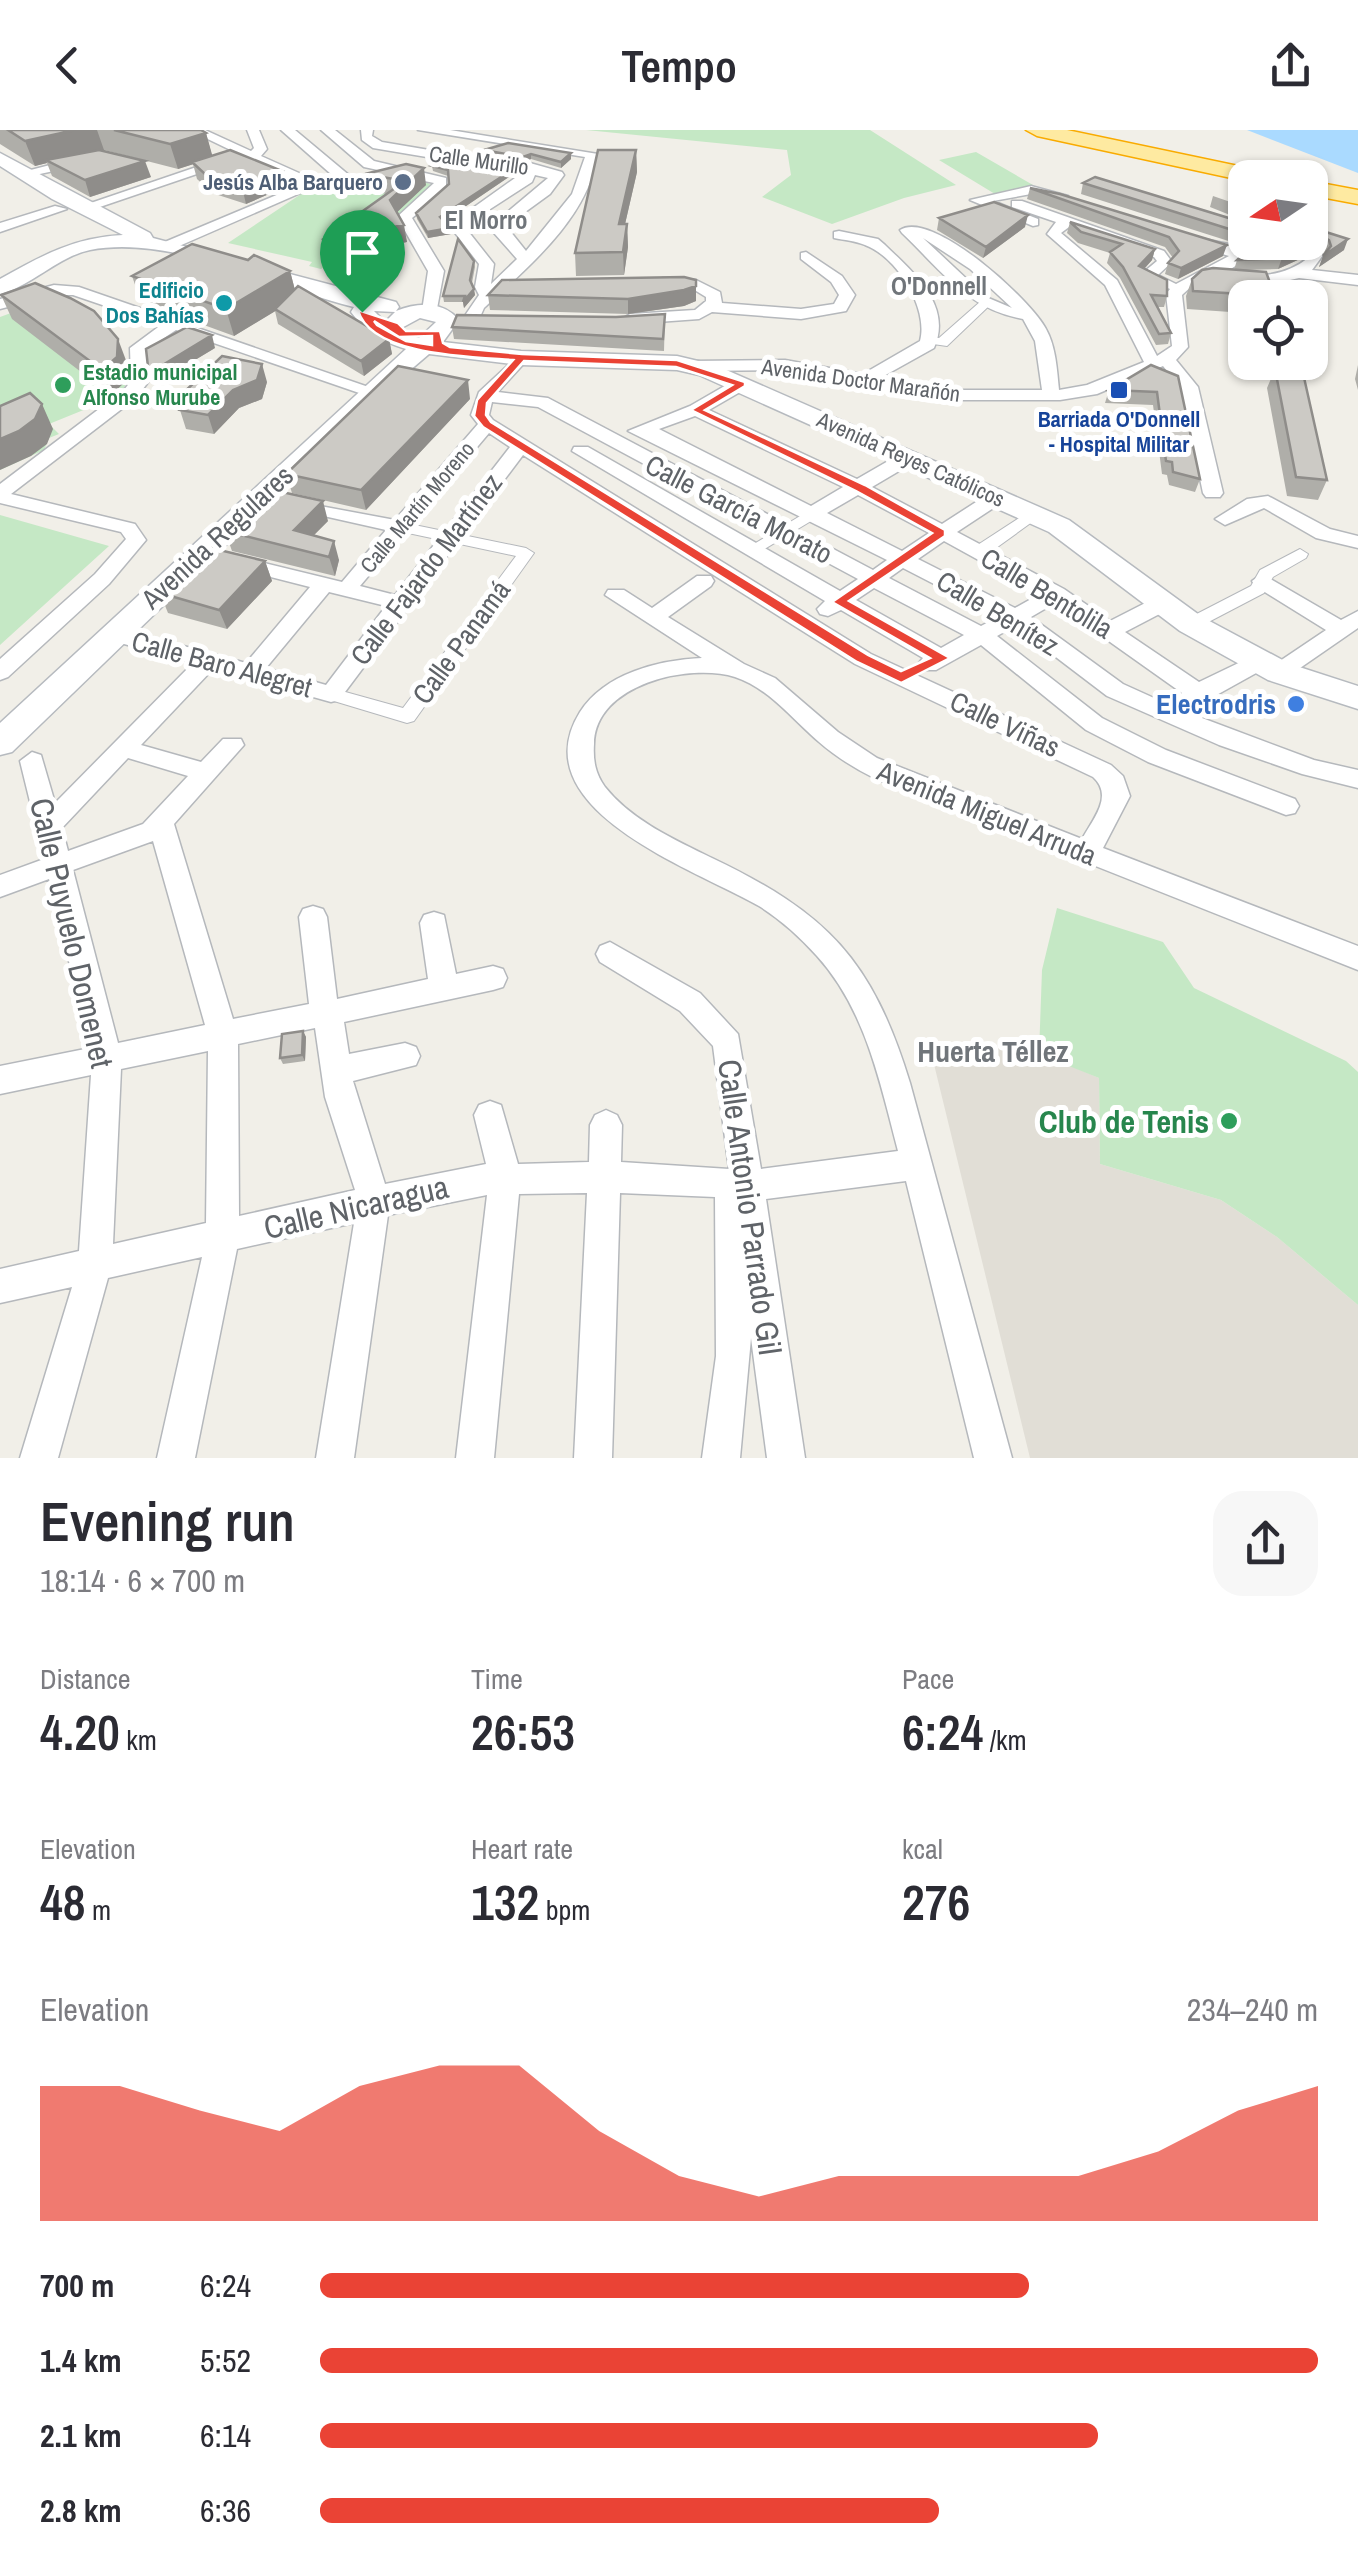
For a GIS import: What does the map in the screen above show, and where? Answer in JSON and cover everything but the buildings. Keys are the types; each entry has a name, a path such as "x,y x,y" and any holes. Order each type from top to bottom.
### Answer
{"highway":[{"path":"1038,130 1228,171"},
{"path":"1328,191 1358,197"}],"main road":[{"path":"0,158 9,176 121,239"},
{"path":"9,176 86,207 161,245 355,307 374,327 422,330"},
{"path":"53,204 72,230 53,258"},
{"path":"0,288 53,258 89,244 121,239 161,245"},
{"name":"Avenida Reyes Católicos","path":"355,307 522,358 692,366 741,384 1033,514 1078,538 1191,624 1269,667 1358,698"},
{"name":"Avenida Regulares","path":"0,743 371,392 422,330"}],"street":[{"path":"161,245 304,188 303,180 195,130"},
{"path":"222,130 244,154"},
{"path":"86,207 261,149 253,130"},
{"path":"287,130 353,186 412,172"},
{"path":"327,130 365,162 434,176 442,183 404,219 436,270 422,330 481,316 476,306 560,223 587,177 592,154 577,158 394,138 401,130"},
{"name":"Calle Murillo","path":"367,130 366,137 378,145 536,168"},
{"path":"424,130 577,158"},
{"path":"9,176 95,159"},
{"path":"492,291 483,282 488,264 456,225 536,168 557,175 552,184 498,228 526,260"},
{"path":"160,171 179,177"},
{"path":"1033,222 976,202 1036,190 1070,199"},
{"path":"998,198 1159,254 1165,262 1147,276 1178,288 1235,260 1237,254 1223,247 1175,235"},
{"path":"0,215 53,204"},
{"path":"0,228 53,204"},
{"path":"1068,222 1055,228 1054,234 1114,287 1160,362 1189,388 1212,493"},
{"path":"1025,315 985,304 907,230 915,227 935,234 1005,292 1025,315 1040,335 1052,395"},
{"path":"839,234 873,242 922,293 933,322 931,340"},
{"path":"610,320 677,317 699,314 710,307 800,314 840,308 847,295 837,279 806,256"},
{"path":"1306,274 1316,260"},
{"path":"1207,277 1263,281 1306,274 1358,280"},
{"path":"1306,274 1358,290"},
{"path":"654,283 704,287 714,296 710,307"},
{"path":"492,291 527,284"},
{"path":"0,304 67,288 371,392"},
{"path":"1160,362 1180,347 1174,303 1178,288"},
{"path":"862,381 931,340 942,343 952,338 985,304"},
{"path":"0,495 130,394 140,382 138,348 172,325"},
{"path":"487,424 480,416 485,396 522,358"},
{"name":"Avenida Doctor Marañón","path":"692,366 785,365 960,396 1052,395 1091,390 1160,362"},
{"path":"548,463 696,410 741,384"},
{"name":"Calle García Morato","path":"485,396 542,402 608,441 983,636 1094,724 1157,756 1286,806"},
{"name":"Calle Bentolila","path":"696,410 860,488 1056,594 1196,693"},
{"name":"Calle Viñas","path":"487,424 901,678 1039,738 1102,771 1114,782 1118,796 1086,854"},
{"name":"Calle Martín Moreno","path":"346,590 487,424"},
{"name":"Calle Benítez","path":"644,428 816,512 1018,618 1114,690 1294,762 1358,779"},
{"name":"Calle Fajardo Martínez","path":"331,694 520,444"},
{"path":"581,451 942,658"},
{"path":"752,550 909,457"},
{"path":"0,495 128,528 136,540 102,578 0,672"},
{"path":"261,496 450,538"},
{"path":"808,623 997,497"},
{"path":"1225,519 1254,503 1268,502 1323,534 1356,544"},
{"path":"979,552 1033,514"},
{"name":"Calle Panamá","path":"331,694 407,716 526,553 450,538"},
{"path":"200,554 400,603"},
{"path":"1191,624 1258,589 1266,574 1300,554"},
{"path":"654,617 704,581"},
{"path":"1262,581 1350,624"},
{"path":"252,670 323,585"},
{"path":"901,678 1056,594"},
{"path":"616,595 737,670"},
{"path":"1111,630 1163,604"},
{"path":"1165,713 1196,693 1269,667 1350,624"},
{"name":"Calle Baro Alegret","path":"114,634 331,694"},
{"path":"48,826 209,660"},
{"name":"Avenida Miguel Arruda","path":"993,1458 918,1164 884,1044 863,998 835,957 770,900 622,820 598,799 583,774 582,732 597,705 638,678 675,668 737,670 758,678 832,741 866,764 1086,854 1358,958"},
{"path":"0,886 138,837 161,824 232,746"},
{"path":"124,748 207,773"},
{"name":"Calle Puyuelo Domenet","path":"32,761 107,1058 95,1266 39,1458"},
{"path":"161,824 223,1035 223,1238 176,1458"},
{"path":"313,917 334,1072 372,1203 335,1458"},
{"path":"434,922 444,988"},
{"name":"Calle Antonio Parrado Gil","path":"610,954 692,1003 720,1031 731,1056 733,1184 786,1458"},
{"path":"0,1080 492,978"},
{"path":"334,1072 405,1056"},
{"path":"475,1458 505,1177 490,1115"},
{"path":"593,1458 606,1125"},
{"name":"Calle Nicaragua","path":"0,1286 474,1180 605,1177 733,1184 918,1164"},
{"path":"721,1458 732,1389 731,1191 727,1184 733,1184"}],"shaded area":[{"path":"1022,1045 1099,1078 1100,1164 1221,1200 1277,1237 1358,1305 1358,1458 1030,1458 931,1052"}],"green space":[{"path":"586,130 870,130 956,185 904,198 832,224 762,197 791,175 787,150"},
{"path":"976,152 1033,185 995,194 939,160"},
{"path":"409,175 432,185 394,219 406,242 340,254 321,269 309,266 312,262 228,243 319,182 359,189"},
{"name":"Estadio municipal Alfonso Murube","path":"11,313 97,340 128,372 123,394 49,424 59,434 49,438 44,450 0,470 0,317"},
{"path":"0,515 109,546 0,645"},
{"name":"Club de Tenis","path":"1057,908 1163,942 1194,988 1346,1061 1358,1072 1358,1305 1277,1237 1221,1200 1100,1164 1099,1078 1039,1054 1042,970"}],"water":[{"path":"1247,130 1358,130 1358,173"}],"place":[{"name":"Jesús Alba Barquero","path":"403,182"},
{"name":"Edificio Dos Bahías","path":"224,303"},
{"name":"Estadio municipal Alfonso Murube","path":"63,385"},
{"name":"Barriada O'Donnell - Hospital Militar","path":"1119,390"},
{"name":"Electrodris","path":"1296,704"},
{"name":"Club de Tenis","path":"1229,1121"}],"district":[{"name":"El Morro","path":"486,220"},
{"name":"O'Donnell","path":"939,286"},
{"name":"Huerta Téllez","path":"993,1051"}],"route":[{"path":"362,312 374,327 403,343 420,346 448,350 462,352 522,358 481,403 480,416 487,424 862,658 901,678 942,658 839,602 941,533 860,488 696,410 741,384 677,363 522,358 448,350 438,344 437,333 403,334 394,325 362,312"}]}
